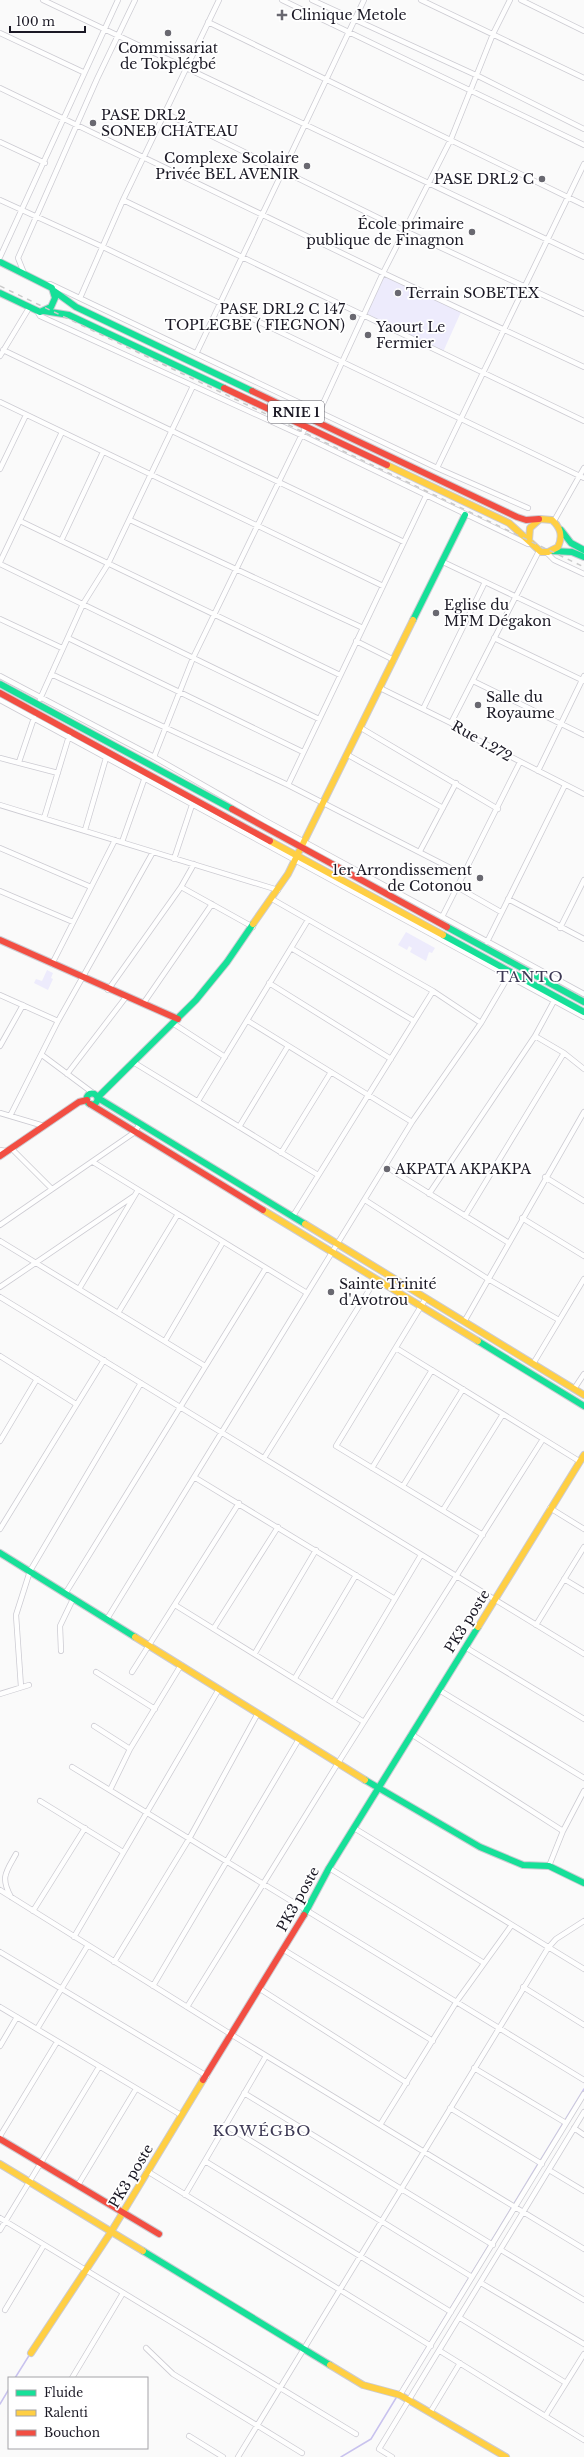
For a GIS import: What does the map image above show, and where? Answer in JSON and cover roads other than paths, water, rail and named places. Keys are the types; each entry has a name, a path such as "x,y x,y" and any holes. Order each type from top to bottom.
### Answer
{"main road":[{"name":"RNIE 1","path":"0,262 46,284 69,304 517,517 526,520 542,519 554,521"},
{"path":"41,311 53,304 54,291"},
{"name":"RNIE 1","path":"0,293 29,308 69,315 515,526 539,551"},
{"path":"0,1156 6,1150 44,1126 88,1102 96,1104 96,1096 176,1022 227,962 278,890 304,845 465,515"},
{"path":"530,542 531,526 542,519"},
{"path":"554,521 571,542 584,550"},
{"path":"549,552 561,542 561,529"},
{"path":"539,551 572,552 584,558"},
{"path":"0,684 304,845 584,1002"},
{"path":"0,693 297,858 584,1012"},
{"path":"0,940 108,990 143,1004 176,1022"},
{"path":"88,1102 89,1094 96,1096 584,1394"},
{"path":"88,1102 584,1406"},
{"name":"PK3 poste","path":"31,2353 124,2212 181,2115 207,2076 308,1910 329,1868 584,1455"},
{"path":"0,1553 378,1788 480,1847 523,1865 549,1866 584,1883"},
{"path":"0,2138 42,2162 158,2234"},
{"path":"0,2164 363,2385 400,2395 409,2399 506,2457"}],"street":[{"path":"43,0 584,257"},
{"path":"0,257 45,163 84,72 118,0"},
{"path":"24,273 18,258 38,218 78,125 135,0"},
{"path":"80,298 123,200 219,0"},
{"path":"282,0 584,145"},
{"path":"312,0 478,76 584,130"},
{"path":"197,352 364,0"},
{"path":"421,0 584,78"},
{"path":"315,421 343,363 383,273 451,139 478,76 493,34 510,0"},
{"path":"521,0 584,30"},
{"path":"208,22 584,205"},
{"path":"0,33 84,72"},
{"path":"0,88 383,273 584,367"},
{"path":"164,113 405,231 584,314"},
{"path":"0,142 45,163"},
{"path":"437,468 584,164"},
{"path":"0,200 221,303 582,477"},
{"path":"123,200 363,317 584,421"},
{"path":"46,284 197,352 437,468 528,508"},
{"path":"0,356 29,308"},
{"path":"41,311 40,316 301,436 465,515 530,542"},
{"path":"3,350 404,542"},
{"path":"40,699 62,648 84,604 108,564 194,386"},
{"path":"0,402 151,476 383,586"},
{"path":"0,469 2,461 26,415"},
{"path":"154,757 193,658 306,426"},
{"path":"62,432 0,563 319,719"},
{"path":"61,541 103,452"},
{"path":"554,521 582,477 584,468"},
{"path":"288,785 426,496"},
{"path":"130,520 363,628"},
{"path":"20,521 340,675"},
{"path":"451,723 539,551"},
{"path":"549,552 554,560 584,574"},
{"path":"443,562 584,630"},
{"path":"423,709 484,582"},
{"path":"0,619 62,648"},
{"path":"68,638 303,752"},
{"path":"494,638 583,679 538,771"},
{"path":"356,641 394,660"},
{"path":"51,674 288,785 420,851 464,875"},
{"path":"0,676 40,699 154,757 304,845 442,917 584,994"},
{"path":"472,681 584,735"},
{"name":"Rue 1.272","path":"380,688 451,723 468,735 584,794"},
{"path":"0,700 69,736 144,780 297,858 584,1018"},
{"path":"19,762 34,718"},
{"path":"361,728 498,808"},
{"path":"44,818 69,736"},
{"path":"348,755 443,808"},
{"path":"0,758 58,773"},
{"path":"85,830 106,758"},
{"path":"442,917 520,762"},
{"path":"122,842 144,780"},
{"path":"420,851 456,783"},
{"path":"487,942 565,785"},
{"path":"0,805 278,890"},
{"path":"174,859 192,805"},
{"path":"52,964 115,840"},
{"path":"0,848 91,887"},
{"path":"10,1116 58,1021 152,852"},
{"path":"108,990 181,887 194,864"},
{"path":"560,928 584,880"},
{"path":"181,887 252,926"},
{"path":"457,887 501,912"},
{"path":"0,891 73,922"},
{"path":"508,898 560,928 584,939"},
{"path":"272,899 433,990 481,1023"},
{"path":"143,1004 212,904"},
{"path":"198,1101 308,920"},
{"path":"291,948 414,1021"},
{"path":"107,1619 412,1122 481,1023 508,977"},
{"path":"269,984 391,1059"},
{"path":"293,1216 433,990"},
{"path":"0,995 58,1021"},
{"path":"67,1074 126,997"},
{"path":"430,1194 535,1036 554,1001"},
{"path":"0,1046 22,1005"},
{"path":"248,1020 412,1122"},
{"path":"176,1022 225,1057"},
{"path":"535,1036 564,1053 584,1069"},
{"path":"239,1127 288,1046"},
{"path":"465,1216 564,1053"},
{"path":"42,1055 96,1096"},
{"path":"133,1062 318,1175"},
{"path":"281,1153 331,1072"},
{"path":"464,1322 545,1177 584,1112"},
{"path":"0,1113 44,1126"},
{"path":"0,1225 136,1132 140,1123"},
{"path":"6,1150 52,1189"},
{"path":"93,1162 307,1293"},
{"path":"385,1166 509,1243"},
{"path":"545,1177 584,1200"},
{"path":"79,1289 138,1190"},
{"path":"0,1288 134,1196"},
{"path":"365,1200 488,1279 559,1320"},
{"path":"118,1313 178,1214"},
{"path":"522,1218 584,1256"},
{"path":"0,1241 206,1366"},
{"path":"165,1341 224,1242"},
{"path":"65,1594 266,1268"},
{"path":"264,1458 376,1279"},
{"path":"533,1364 584,1279"},
{"path":"0,1297 584,1654"},
{"path":"426,1298 336,1446 483,1535"},
{"path":"396,1348 579,1461"},
{"path":"0,1356 76,1404"},
{"path":"0,1529 104,1360"},
{"path":"372,1468 432,1370"},
{"path":"574,1389 584,1374"},
{"path":"0,1441 36,1379"},
{"path":"21,1687 16,1615 30,1571 141,1383"},
{"path":"403,1486 463,1390"},
{"path":"442,1510 502,1414"},
{"path":"188,2008 338,1763 544,1439"},
{"path":"194,1477 395,1599"},
{"path":"132,1672 239,1504"},
{"path":"550,1508 584,1529"},
{"path":"214,1628 278,1527"},
{"path":"536,1625 584,1548"},
{"path":"255,1653 316,1550"},
{"path":"333,1703 421,1555"},
{"path":"294,1678 356,1575"},
{"path":"564,1579 584,1591"},
{"path":"61,1651 60,1626 74,1599"},
{"path":"174,1605 255,1653 364,1722"},
{"path":"465,1647 584,1718"},
{"path":"110,1790 130,1749 181,1666"},
{"path":"96,1672 155,1709"},
{"path":"0,1694 29,1685"},
{"path":"74,1937 123,1852 148,1813 219,1689"},
{"path":"438,1690 584,1778"},
{"path":"114,1962 189,1839 258,1713"},
{"path":"94,1726 130,1749"},
{"path":"411,1734 563,1831"},
{"path":"153,1986 299,1739"},
{"path":"72,1767 584,2080"},
{"path":"549,1866 563,1831 584,1791"},
{"path":"40,1801 123,1852"},
{"path":"33,1911 85,1828"},
{"path":"354,1828 511,1926 584,1969"},
{"path":"12,1898 6,1887 4,1876 16,1854"},
{"path":"329,1868 484,1963"},
{"path":"0,1890 266,2056 584,2249"},
{"path":"238,2457 548,1948 561,1935 584,1921"},
{"path":"380,2125 457,2001 511,1926"},
{"path":"37,2029 88,1946"},
{"path":"284,1950 433,2041"},
{"path":"0,1952 207,2076"},
{"path":"523,1987 584,2025"},
{"path":"260,1989 407,2083"},
{"path":"0,2007 181,2115"},
{"path":"0,2046 17,2017"},
{"path":"0,2138 57,2042"},
{"path":"185,2195 266,2056"},
{"path":"0,2230 28,2181 42,2162 99,2067"},
{"path":"474,2068 566,2123"},
{"path":"78,2185 136,2089"},
{"path":"244,2093 493,2245"},
{"path":"400,2395 584,2094"},
{"path":"450,2108 542,2164"},
{"path":"392,2457 379,2449 584,2112"},
{"path":"226,2125 472,2277"},
{"path":"574,2128 584,2135"},
{"path":"562,2129 571,2135"},
{"path":"205,2161 452,2312"},
{"path":"549,2170 584,2191"},
{"path":"147,2171 431,2346"},
{"path":"0,2218 356,2434"},
{"path":"5,2310 44,2245"},
{"path":"501,2250 584,2300"},
{"path":"481,2283 584,2344"},
{"path":"73,2377 123,2293"},
{"path":"460,2318 566,2383"},
{"path":"146,2348 173,2374 302,2453"},
{"path":"440,2351 546,2415 584,2440"},
{"path":"546,2415 584,2354"},
{"path":"431,2411 460,2363"},
{"path":"189,2436 223,2457"}],"waterway":[{"path":"540,2161 584,2089"},
{"path":"402,2388 538,2164"},
{"path":"16,2377 30,2354"},
{"path":"0,2404 8,2391"},
{"path":"341,2457 371,2439 396,2398"}],"railway":[{"path":"0,286 584,567"}],"place":[{"name":"Clinique Metole","path":"282,15"},
{"name":"Commissariat de Tokplégbé","path":"168,33"},
{"name":"PASE DRL2 SONEB CHÂTEAU","path":"93,123"},
{"name":"Complexe Scolaire Privée BEL AVENIR","path":"307,166"},
{"name":"PASE DRL2 C","path":"542,179"},
{"name":"École primaire publique de Finagnon","path":"472,232"},
{"name":"Terrain SOBETEX","path":"398,293"},
{"name":"PASE DRL2 C 147 TOPLEGBE ( FIEGNON)","path":"353,317"},
{"name":"Yaourt Le Fermier","path":"368,335"},
{"name":"Eglise du MFM Dégakon","path":"436,613"},
{"name":"Salle du Royaume","path":"478,705"},
{"name":"1er Arrondissement de Cotonou","path":"480,878"},
{"name":"AKPATA AKPAKPA","path":"387,1169"},
{"name":"Sainte Trinité d'Avotrou","path":"331,1292"}],"district":[{"name":"TANTO","path":"530,977"},
{"name":"KOWÉGBO","path":"262,2131"}]}
